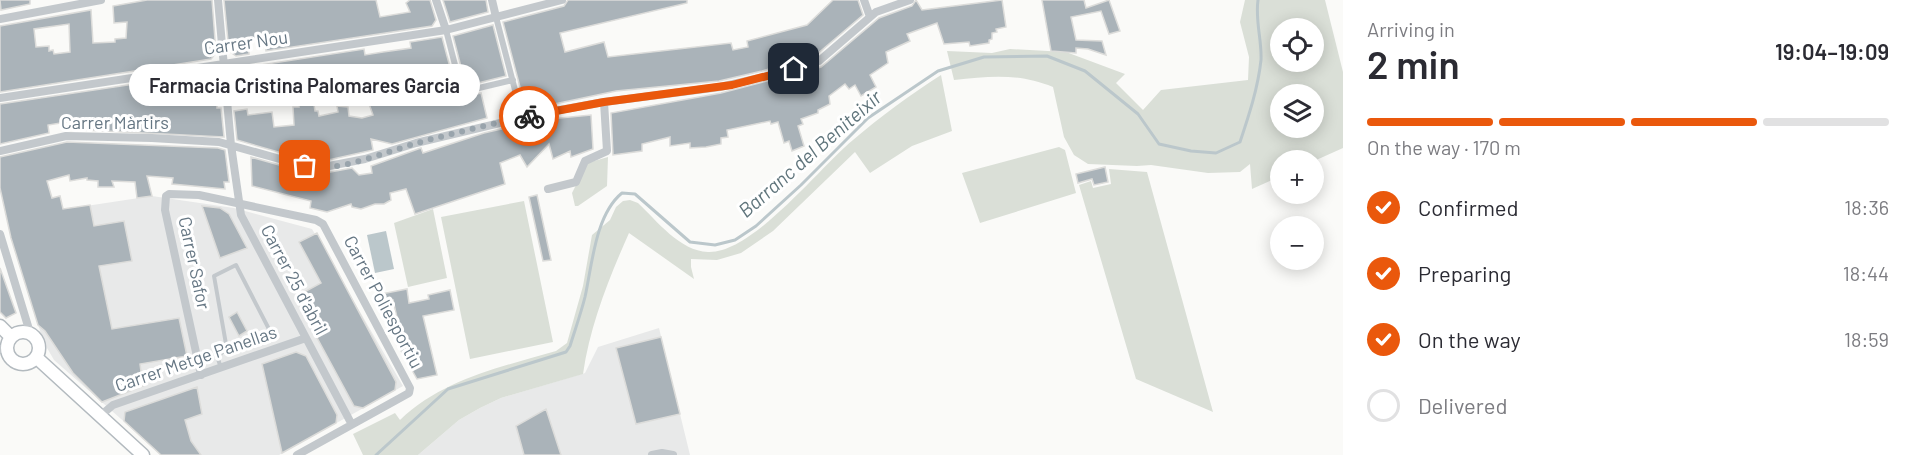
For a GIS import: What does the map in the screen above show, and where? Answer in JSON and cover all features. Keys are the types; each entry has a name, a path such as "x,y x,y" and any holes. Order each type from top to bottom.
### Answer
{"main road":[{"path":"0,326 10,358 20,364 29,364 37,358 39,343 28,333 17,333 6,345"},
{"path":"37,358 138,453"}],"street":[{"path":"0,19 101,0"},
{"name":"Carrer 25 d'abril","path":"218,0 231,145 238,202 242,215 351,423"},
{"path":"436,0 462,92 513,78"},
{"path":"492,0 522,117"},
{"name":"Carrer Nou","path":"0,98 446,30 562,0"},
{"path":"864,0 870,17"},
{"name":"Carrer Màrtirs","path":"0,151 73,135 208,141 231,145 305,166 324,167 365,159 416,143 522,117 604,102 732,85 814,63 834,50 870,17 886,8 910,0"},
{"path":"548,189 576,182 585,161 607,151 604,102"},
{"name":"Carrer Safor","path":"201,375 164,202 169,194 199,195 238,202"},
{"name":"Carrer Poliesportiu","path":"238,202 316,220 323,224 410,388 409,393 351,423 297,455"},
{"path":"0,234 28,326 28,333"},
{"name":"Carrer Metge Panellas","path":"100,416 113,405 306,338"},
{"path":"652,455 662,453 674,455"}],"lane":[{"path":"221,368 218,359 226,344 214,276 236,265 272,335 223,352"}],"shaded area":[{"path":"1245,0 1325,0 1343,72 1343,148 1324,157 1324,150 1270,150 1270,181 1252,189 1250,164 1240,172 1208,173 1151,165 1088,164 1074,155 1064,137 1053,87 1028,79 1016,78 954,80 947,51 992,53 1010,49 1066,52 1125,74 1116,83 1143,110 1161,90 1248,80 1249,57 1240,22"},
{"path":"941,75 952,131 912,146 870,173 855,152 773,231 741,253 717,260 691,259 694,279 629,233 601,302 590,338 583,374 501,398 480,408 459,420 418,455 363,455 353,434 395,413 400,420 435,394 454,384 494,369 556,351 567,343 583,286 592,235 610,220 616,207 623,201 630,200 638,203 670,234 688,246 708,252 725,249 764,225 853,140 896,106"},
{"path":"1059,147 1065,150 1076,193 980,223 962,173"},
{"path":"608,157 607,186 575,206 572,193 587,163"},
{"path":"1109,169 1147,172 1213,412 1136,379 1079,185 1091,181 1093,188 1111,184"},
{"path":"152,196 234,208 312,229 403,386 279,455 162,455 54,360 43,341 7,218"},
{"path":"524,201 553,342 470,359 441,217"},
{"path":"433,209 447,278 408,287 394,223"},
{"path":"386,231 394,269 375,273 367,235"},
{"path":"659,328 690,455 418,455 459,420 480,408 501,398 585,373 598,347"}],"building":[{"path":"0,0 30,0 30,4 1,10"},
{"path":"147,0 212,0 216,53 211,59 0,92 0,26 91,10 93,43 115,42 115,39 126,38 127,22 114,23 113,6","holes":["69,24 70,52 54,54 53,50 49,51 49,46 36,47 34,29"]},
{"path":"224,0 376,0 380,17 410,12 406,3 410,0 430,0 436,20 432,26 266,51 265,39 248,41 249,54 236,56 229,51"},
{"path":"443,0 486,0 488,12 450,22"},
{"path":"568,0 687,0 687,3 560,33 565,52 604,42 608,57 731,43 733,50 748,47 747,41 807,25 833,0 858,0 863,15 816,55 762,71 719,81 616,91 526,110 503,22 564,6"},
{"path":"916,0 922,10 1002,0 1006,27 996,29 997,32 992,33 989,43 970,46 969,42 944,44 937,23 907,34 910,41 886,52 888,63 870,75 876,87 861,96 855,85 849,89 845,84 829,96 830,104 818,110 818,113 801,119 803,124 798,126 804,146 792,151 789,141 784,143 778,122 771,124 770,121 727,130 728,137 721,138 721,144 690,148 690,143 670,146 670,137 642,144 642,151 613,155 611,113 721,93 821,67 879,18 912,6"},
{"path":"1042,0 1084,0 1086,8 1109,0 1120,31 1109,34 1101,11 1071,17 1076,40 1102,41 1106,55 1076,48 1076,53 1051,51"},
{"path":"493,25 506,76 466,86 453,36"},
{"path":"442,37 457,94 463,97 481,93 487,118 392,144 371,139 373,150 324,161 306,160 237,140 234,111 247,109 248,115 272,112 274,127 294,125 293,107 299,107 293,67 275,70 277,84 255,87 256,98 246,100 244,84 232,86 231,72 234,69 364,49 365,55 411,48 410,42","holes":["368,70 372,99 368,101 373,115 362,118 349,116 348,107 337,106 338,112 319,116 318,111 315,111 311,84 345,81 344,74"]},
{"path":"218,73 217,108 221,108 224,137 85,130 85,119 48,125 49,133 0,144 0,104"},
{"path":"591,115 593,149 571,157 570,151 553,159 549,144 527,167 520,155 500,163 505,184 415,214 406,189 390,193 391,200 384,204 375,204 361,209 352,207 351,204 327,212 310,208 311,201 252,186 251,157 304,172 325,173 352,168 359,175 372,173 371,166 421,148 423,153 484,133 539,120"},
{"path":"67,142 225,150 229,182 224,182 225,189 172,184 173,178 147,176 152,196 137,198 135,182 112,181 114,187 98,187 98,181 87,180 87,178 70,181 69,175 47,181 52,198 60,196 63,209 90,205 94,226 124,221 132,261 99,266 112,329 179,318 187,356 140,364 143,386 102,402 73,373 45,331 38,325 11,238 0,188 0,157"},
{"path":"1105,167 1108,182 1094,185 1092,179 1078,183 1076,174"},
{"path":"537,195 551,260 543,261 529,197"},
{"path":"202,206 220,208 229,214 247,248 220,258"},
{"path":"317,233 396,382 395,390 363,408 354,406 295,297 321,283 299,242"},
{"path":"0,268 16,313 6,318 0,312"},
{"path":"407,289 409,303 429,299 428,295 450,290 454,310 423,316 437,375 417,379 400,349 404,348 393,300 377,304 376,295"},
{"path":"237,312 247,331 239,336 229,317"},
{"path":"661,337 680,414 636,424 616,348"},
{"path":"296,352 306,356 337,415 336,423 282,453 262,364"},
{"path":"197,387 202,414 185,420 191,441 201,455 161,455 124,421 125,412"},
{"path":"546,409 561,455 524,455 516,426"}],"waterway":[{"name":"Barranc del Beniteixir","path":"376,455 448,389 566,352 570,346 583,303 600,227 613,203 622,193 635,194 690,242 715,245 735,240 756,226 801,185 868,118 938,71 984,57 1047,56 1085,71 1138,114 1159,144 1191,151 1216,153 1240,142 1253,101 1261,60 1258,0"}],"way so far":[{"path":"305,166 324,167 365,159 416,143 529,116"}],"place":[{"name":"Farmacia Cristina Palomares Garcia","path":"305,166"}],"route":[{"path":"529,116 604,102 732,85 794,69"}]}
